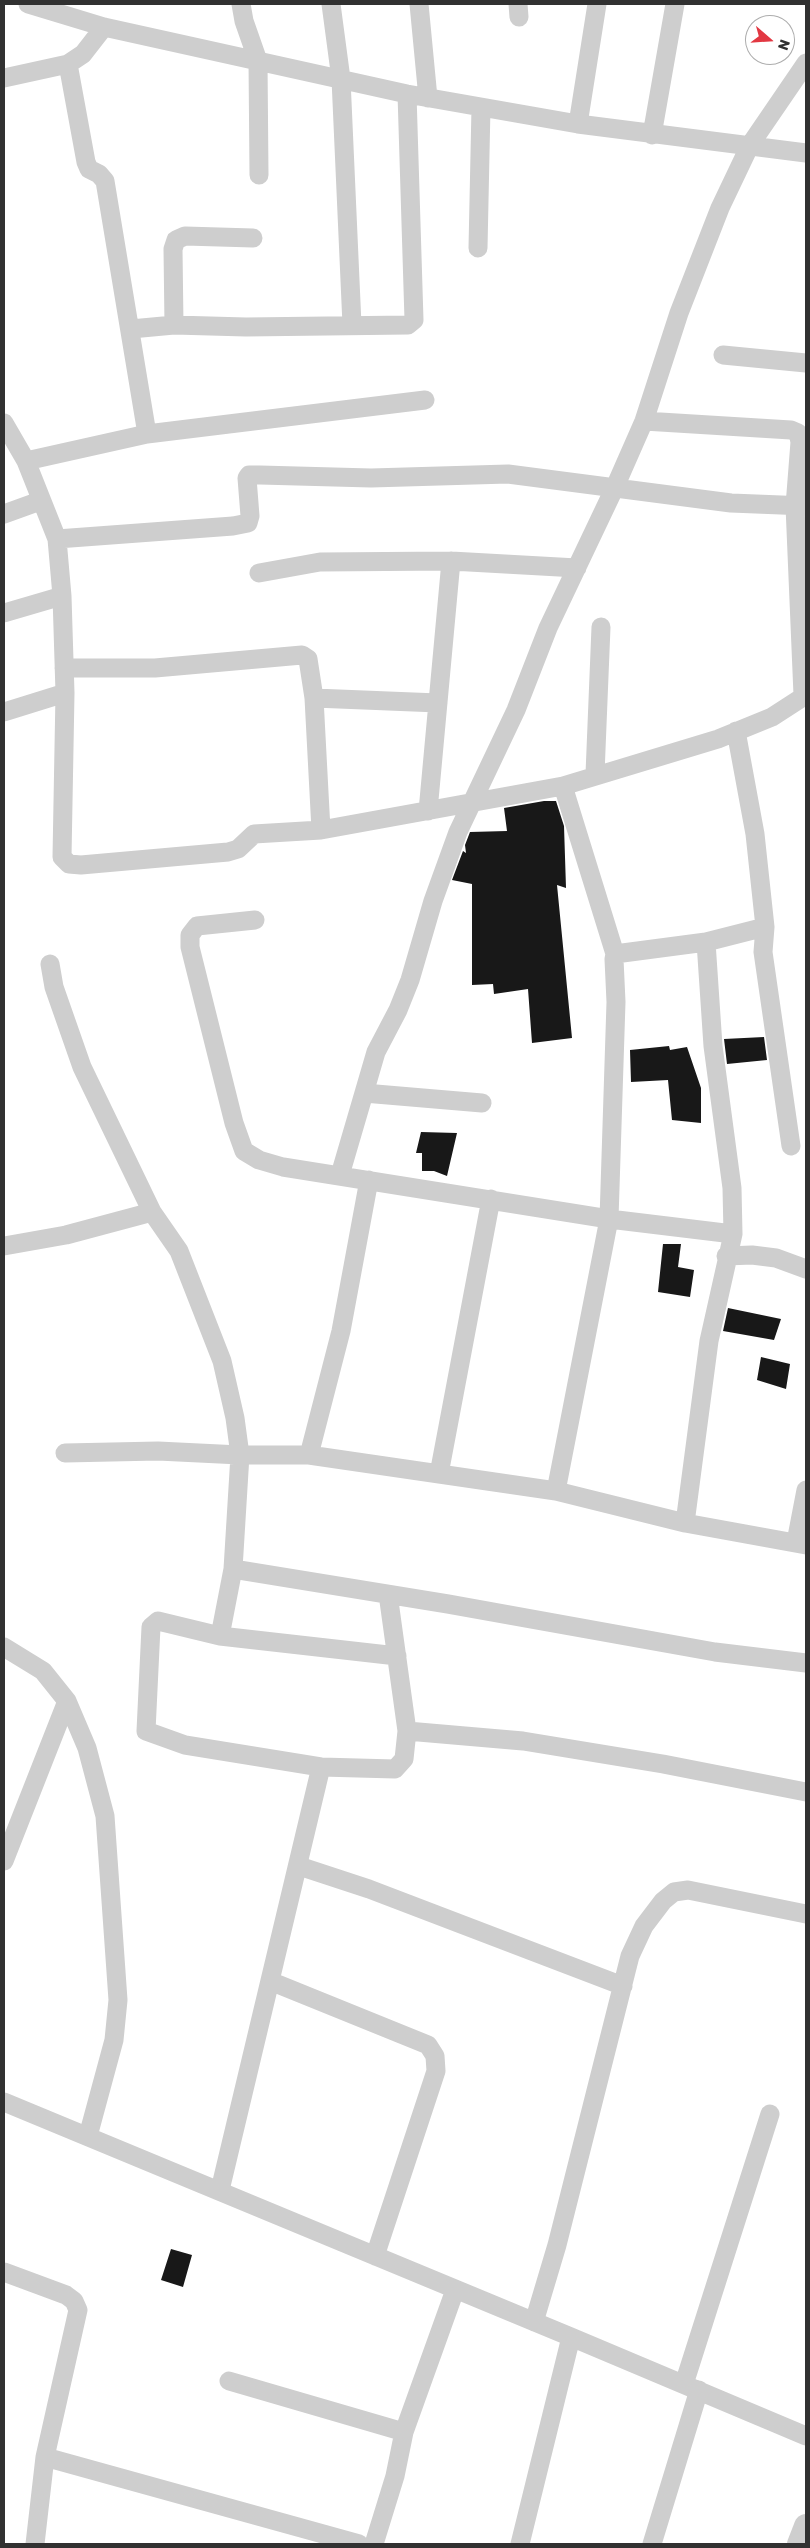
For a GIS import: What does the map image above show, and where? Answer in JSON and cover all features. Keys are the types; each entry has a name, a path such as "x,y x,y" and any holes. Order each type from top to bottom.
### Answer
{"street":[{"path":"28,4 104,27 406,94 578,124 806,153"},
{"path":"241,4 244,21 258,61 259,174"},
{"path":"331,4 341,79 352,326"},
{"path":"419,4 428,98"},
{"path":"578,124 597,4"},
{"path":"652,134 675,4"},
{"path":"4,78 68,64 82,54 104,27"},
{"path":"340,1175 376,1052 398,1010 410,980 441,877 471,804 516,710 548,628 644,421 679,313 720,208 750,145 806,63"},
{"path":"68,64 86,162 89,169 105,181 148,434"},
{"path":"131,329 174,325 408,325 414,320 406,94"},
{"path":"478,248 481,107"},
{"path":"174,325 173,249 176,240 185,236 253,238"},
{"path":"723,355 806,363"},
{"path":"26,462 148,434 426,400"},
{"path":"4,424 26,462 40,501 57,539 62,596 65,693 62,857 69,864 81,865 228,852 238,849 254,834 321,830 562,786 595,774 718,739 772,717 804,695 800,442 798,433 791,430 644,421"},
{"path":"57,539 233,526 248,523 250,516 247,481 250,475 371,478 508,474 732,503 801,506"},
{"path":"4,514 40,501"},
{"path":"259,573 320,562 451,561 577,568"},
{"path":"428,811 451,561"},
{"path":"4,613 62,596"},
{"path":"595,774 601,627"},
{"path":"64,668 155,668 302,655 308,659 314,698 321,830"},
{"path":"4,712 65,693"},
{"path":"314,698 438,703"},
{"path":"736,731 755,834 764,927 763,952 791,1146"},
{"path":"556,1492 609,1219 616,1002 615,954 562,786"},
{"path":"255,920 197,926 190,935 190,946 234,1123 244,1151 259,1160 283,1167 609,1219 732,1234"},
{"path":"615,954 706,942 764,927"},
{"path":"685,1523 709,1341 732,1234 732,1188 713,1046 706,942"},
{"path":"50,964 54,987 82,1067 152,1212 179,1251 222,1361 235,1418 240,1455 233,1569 220,1636"},
{"path":"364,1093 482,1103"},
{"path":"309,1455 342,1331 369,1180"},
{"path":"439,1474 491,1199"},
{"path":"4,1246 66,1235 152,1212"},
{"path":"726,1256 752,1255 776,1258 806,1269"},
{"path":"66,1453 158,1451 240,1455 309,1455 556,1492 685,1523 801,1543 806,1490"},
{"path":"233,1569 388,1594 715,1652 806,1663"},
{"path":"388,1594 407,1731 404,1759 395,1769 321,1767 185,1745 146,1731 153,1624 158,1621 220,1636 396,1656"},
{"path":"4,1647 43,1671 67,1701 87,1748 105,1816 118,2000 114,2040 88,2136"},
{"path":"4,1860 67,1701"},
{"path":"407,1731 523,1741 663,1764 806,1792"},
{"path":"220,2190 299,1866 321,1767"},
{"path":"299,1866 369,1889 622,1986"},
{"path":"534,2322 557,2245 630,1956 644,1926 663,1901 674,1892 688,1890 806,1914"},
{"path":"270,1981 428,2045 435,2056 436,2071 375,2256"},
{"path":"4,2102 220,2190 455,2290 571,2336 806,2436"},
{"path":"652,2544 692,2387 770,2114"},
{"path":"4,2272 66,2295 74,2301 78,2310 45,2457 34,2544"},
{"path":"374,2544 395,2476 404,2432 455,2290"},
{"path":"520,2544 571,2336"},
{"path":"229,2381 404,2432"},
{"path":"45,2457 359,2544"},
{"path":"799,2544 806,2526"}],"building":[{"path":"544,801 556,801 564,826 566,888 557,885 572,1038 532,1043 528,989 494,994 493,984 472,985 472,884 452,880 463,851 466,853 465,845 470,832 507,831 504,808"},
{"path":"764,1037 767,1060 727,1064 724,1039"},
{"path":"669,1046 670,1050 687,1047 701,1088 701,1123 672,1120 668,1080 631,1082 630,1050"},
{"path":"421,1132 457,1133 447,1176 434,1171 422,1171 422,1153 416,1153"},
{"path":"663,1244 681,1244 678,1267 694,1270 690,1297 658,1292"},
{"path":"728,1308 781,1319 774,1340 723,1331"},
{"path":"761,1357 790,1364 786,1389 757,1380"},
{"path":"171,2249 192,2255 183,2287 161,2280"}]}
